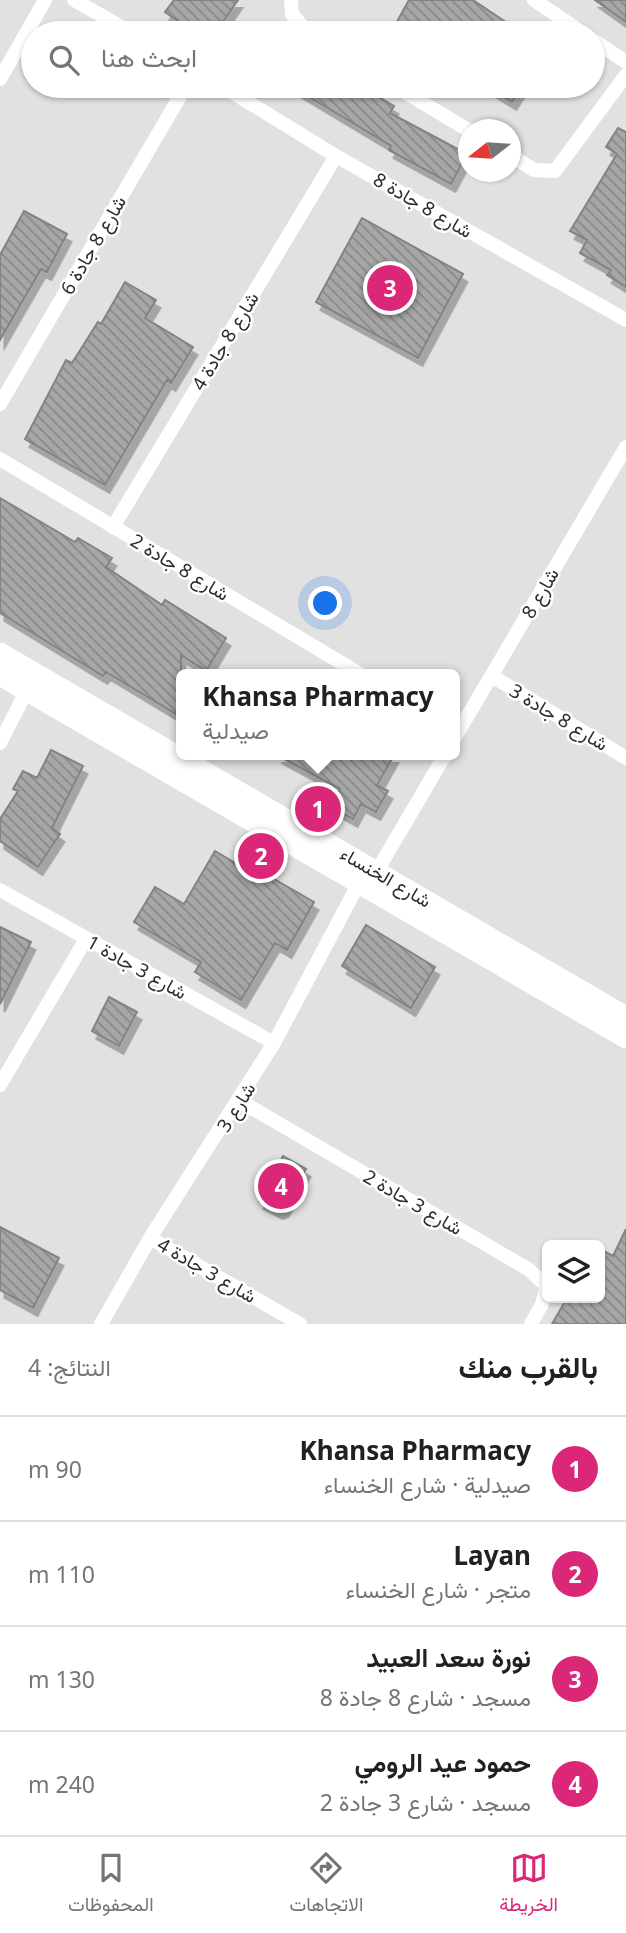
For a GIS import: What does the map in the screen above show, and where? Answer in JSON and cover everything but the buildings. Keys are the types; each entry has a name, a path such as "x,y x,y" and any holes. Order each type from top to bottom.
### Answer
{"street":[{"path":"33,21 45,0"},
{"path":"74,0 111,21"},
{"path":"291,0 292,14 298,21"},
{"path":"534,0 565,21"},
{"path":"0,79 21,42"},
{"path":"605,48 626,62"},
{"path":"521,162 534,170 555,171 626,75"},
{"name":"شارع 8 جادة 6","path":"0,404 179,98"},
{"name":"شارع 8 جادة 8","path":"242,98 336,156 626,320"},
{"path":"415,98 458,124"},
{"name":"شارع 8 جادة 4","path":"113,527 336,156"},
{"name":"شارع 8","path":"460,728 626,447"},
{"name":"شارع 8 جادة 2","path":"0,459 352,669"},
{"name":"شارع الخنساء","path":"0,653 626,1038"},
{"name":"شارع الخنساء","path":"0,675 626,1017"},
{"name":"شارع 8 جادة 3","path":"492,676 626,758"},
{"path":"0,743 27,690"},
{"path":"368,877 442,760"},
{"name":"شارع 3","path":"101,1324 150,1238 240,1101 368,877"},
{"name":"شارع 3 جادة 1","path":"0,890 274,1042"},
{"path":"0,1085 86,939"},
{"name":"شارع 3 جادة 2","path":"240,1101 528,1269 547,1286 542,1304 531,1324"},
{"name":"شارع 3 جادة 4","path":"150,1238 300,1324"}],"place":[{"name":"نورة سعد العبيد","path":"390,288"},
{"name":"Khansa Pharmacy","path":"318,809"},
{"name":"Layan","path":"261,856"},
{"name":"حمود عيد الرومي","path":"281,1186"}]}
